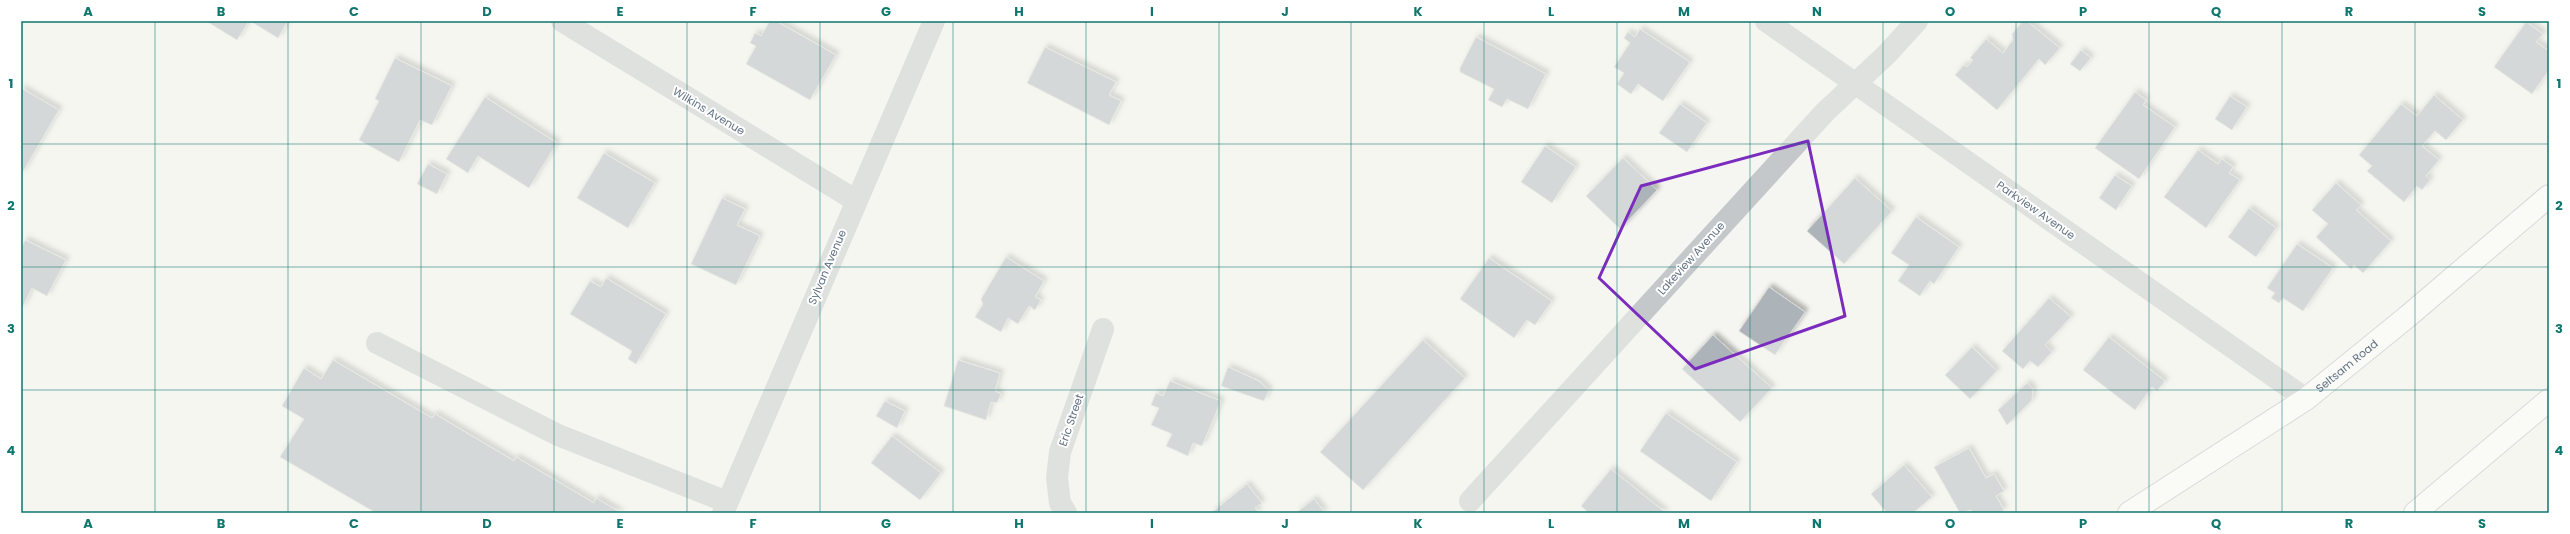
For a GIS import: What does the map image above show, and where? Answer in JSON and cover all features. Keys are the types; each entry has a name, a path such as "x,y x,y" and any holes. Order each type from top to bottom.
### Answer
{"main road":[{"name":"Seltsam Road","path":"2129,513 2306,398 2406,318 2549,196"},
{"path":"2415,513 2549,400"}],"street":[{"name":"Wilkins Avenue","path":"562,21 855,200"},
{"name":"Sylvan Avenue","path":"725,508 855,200 934,21"},
{"name":"Parkview Avenue","path":"1766,21 2306,398"},
{"name":"Lakeview Avenue","path":"1470,501 1825,112 1917,21"},
{"name":"Eric Street","path":"1066,513 1060,503 1057,478 1060,452 1103,329"},
{"path":"377,343 558,436 725,508"}],"highlighted area":[{"path":"1808,141 1845,316 1695,369 1599,278 1641,186"}],"building":[{"path":"206,21 249,21 237,40"},
{"path":"250,21 288,21 278,38"},
{"path":"770,21 776,21 836,55 810,100 746,64 756,46 750,43 755,33 761,36"},
{"path":"2023,21 2027,21 2060,48 2045,65 2039,59 1997,110 1955,75 1964,65 1967,67 1973,60 1970,58 1986,39 2003,53 2013,40 2012,34"},
{"path":"2526,22 2543,34 2536,42 2549,51 2549,70 2532,94 2494,67"},
{"path":"1640,29 1690,62 1663,101 1638,84 1631,94 1617,84 1624,73 1614,67 1630,43 1624,38 1628,32 1635,37"},
{"path":"1476,37 1546,74 1528,109 1507,99 1502,107 1488,100 1494,89 1460,72 1460,68"},
{"path":"1045,47 1116,82 1109,95 1121,101 1109,125 1027,83"},
{"path":"2081,50 2091,58 2080,71 2070,64"},
{"path":"395,58 452,86 432,125 420,120 399,162 359,140 379,101 375,99"},
{"path":"21,88 59,110 21,175"},
{"path":"2135,92 2146,100 2143,105 2175,127 2139,179 2095,148"},
{"path":"2434,95 2463,120 2446,140 2435,131 2422,146 2439,160 2426,176 2430,180 2422,190 2417,186 2404,202 2367,171 2372,166 2359,155 2401,104 2417,116"},
{"path":"2230,96 2247,107 2232,130 2215,119"},
{"path":"485,97 557,143 529,188 478,156 468,173 446,159"},
{"path":"1680,104 1707,123 1687,152 1659,133"},
{"path":"1545,146 1576,167 1552,203 1521,182"},
{"path":"2198,150 2218,164 2222,159 2233,167 2229,173 2240,180 2206,228 2164,197"},
{"path":"604,153 655,183 628,228 577,198"},
{"path":"1623,158 1657,190 1620,229 1586,196"},
{"path":"428,164 447,174 437,194 417,184"},
{"path":"2115,175 2132,186 2116,210 2099,198"},
{"path":"1855,178 1892,211 1844,264 1807,231"},
{"path":"2336,183 2361,205 2356,210 2391,241 2363,273 2354,265 2351,269 2316,237 2328,224 2312,210"},
{"path":"722,198 745,209 737,225 760,236 736,285 691,264"},
{"path":"2249,208 2276,228 2256,257 2228,237"},
{"path":"1916,217 1959,247 1934,284 1930,281 1920,296 1898,281 1909,265 1891,253"},
{"path":"25,240 66,260 47,296 32,288 21,310 21,249"},
{"path":"2297,244 2333,268 2303,311 2283,298 2279,303 2271,298 2275,293 2267,288"},
{"path":"1006,257 1044,281 1035,297 1041,300 1035,310 1029,306 1018,324 1008,318 1001,332 975,317 983,304 981,299"},
{"path":"1489,258 1552,301 1535,325 1527,320 1514,338 1460,299"},
{"path":"606,278 666,314 636,364 628,359 632,351 570,314 590,281 601,287"},
{"path":"1769,287 1805,312 1775,355 1739,331"},
{"path":"2049,298 2071,317 2045,345 2052,352 2038,367 2030,361 2023,369 2002,351"},
{"path":"1713,335 1772,388 1740,422 1682,369"},
{"path":"2109,337 2165,381 2157,391 2152,387 2135,410 2083,370"},
{"path":"1423,340 1465,378 1363,490 1320,452"},
{"path":"1972,347 1997,371 1970,399 1945,375"},
{"path":"333,360 432,418 435,414 514,461 516,457 594,503 596,498 621,513 376,513 280,457 304,419 282,406 304,368 321,379"},
{"path":"958,360 1000,373 995,391 1001,394 997,403 991,402 986,420 944,406"},
{"path":"1228,367 1259,381 1269,390 1264,401 1221,386"},
{"path":"1170,381 1221,401 1202,446 1193,443 1188,456 1166,446 1172,434 1151,425 1159,408 1151,405 1156,393 1163,396"},
{"path":"2027,383 2033,389 2032,400 2007,425 1998,410"},
{"path":"885,401 905,411 897,428 876,416"},
{"path":"1666,413 1737,462 1711,501 1640,451"},
{"path":"892,436 941,473 920,500 871,463"},
{"path":"1969,448 1986,478 1994,474 2004,491 1996,496 2004,510 1999,513 1973,513 1971,510 1960,513 1934,467"},
{"path":"1904,465 1932,497 1913,513 1887,513 1871,494"},
{"path":"1611,469 1666,513 1589,513 1581,506"},
{"path":"1247,484 1262,503 1255,508 1259,513 1211,513"},
{"path":"1314,499 1325,513 1296,513"}]}
